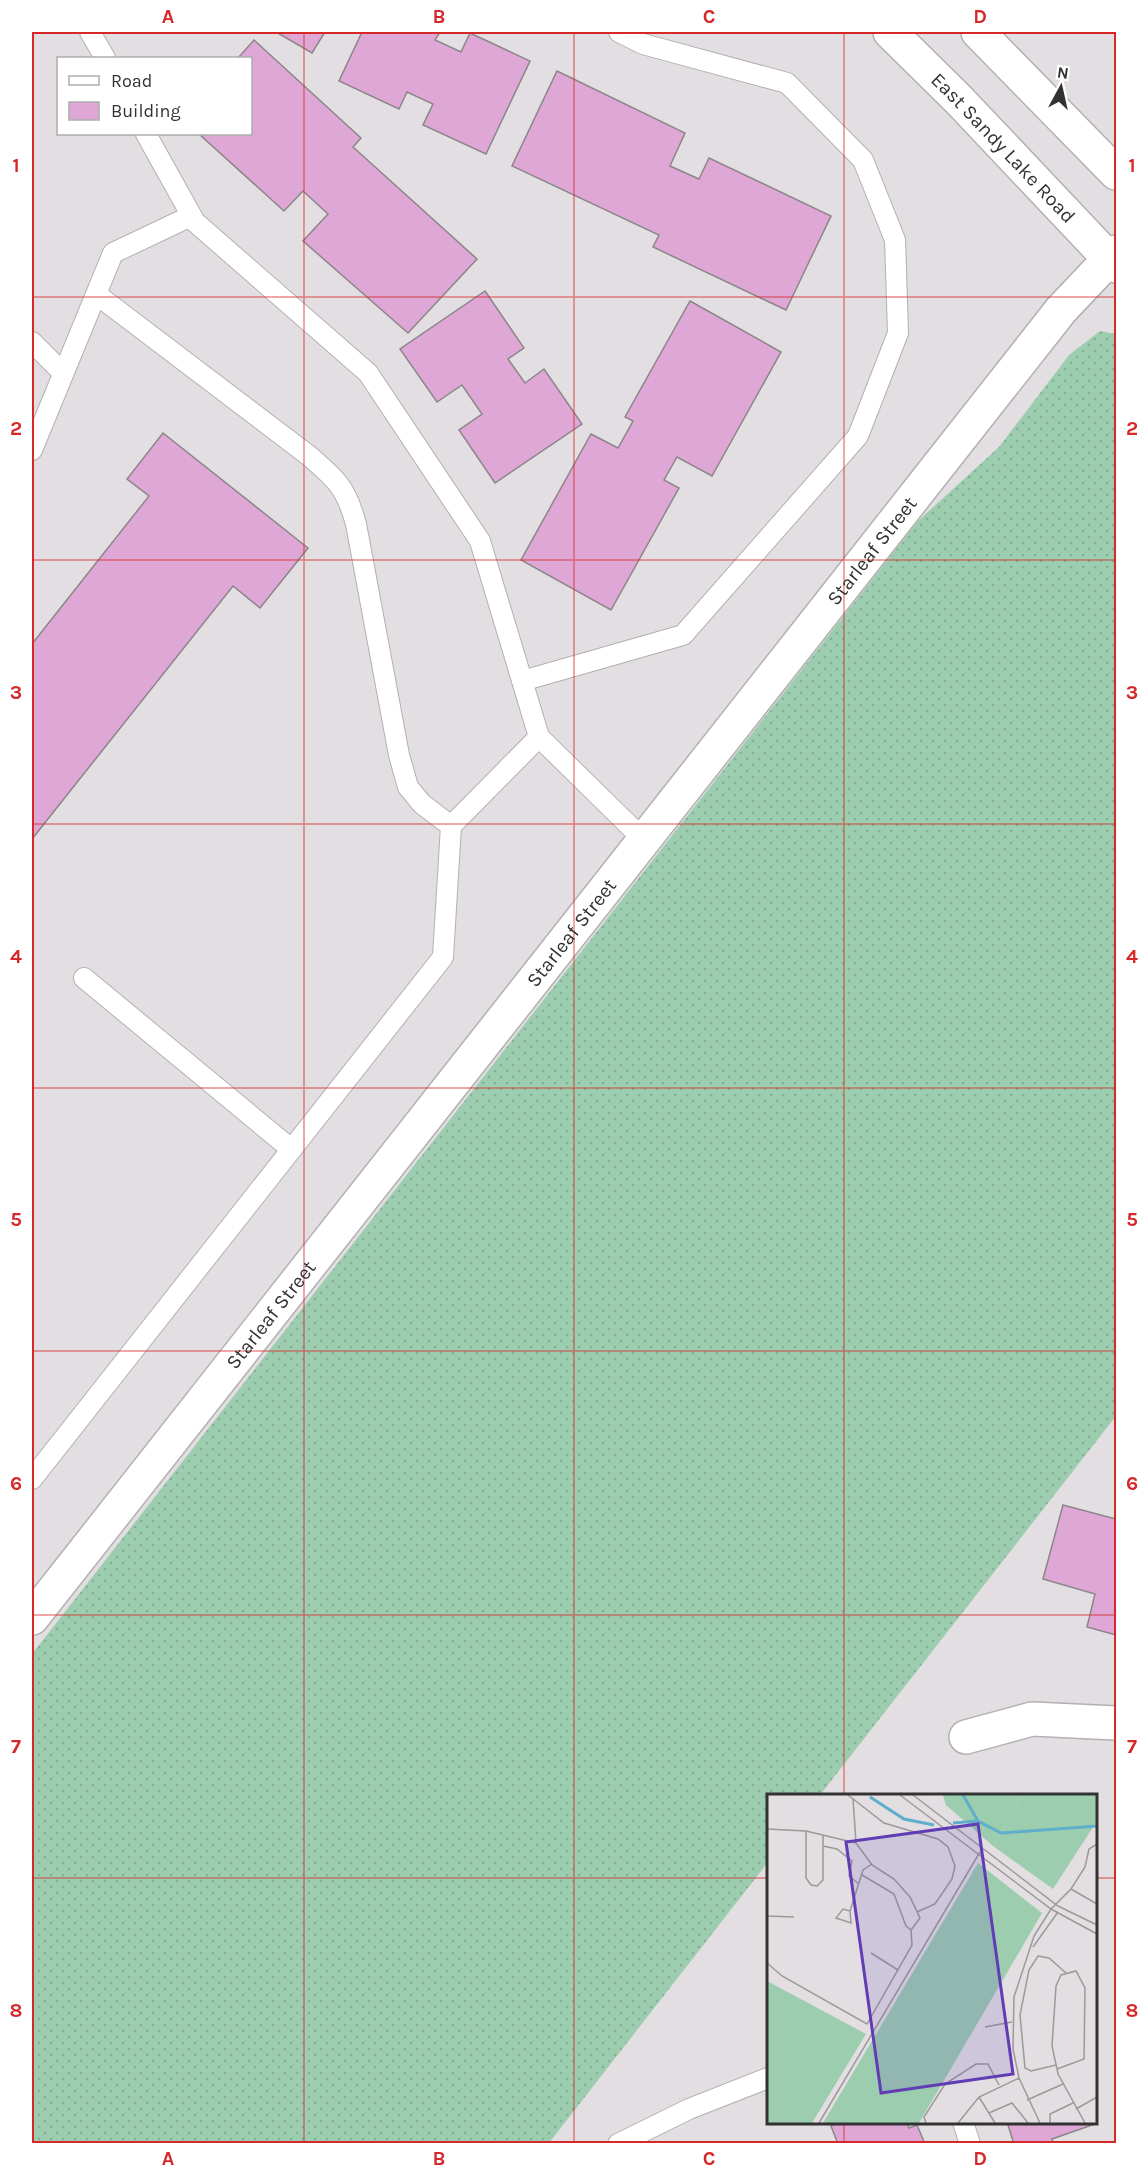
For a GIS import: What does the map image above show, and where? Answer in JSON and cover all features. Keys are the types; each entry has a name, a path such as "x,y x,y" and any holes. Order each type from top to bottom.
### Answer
{"street":[{"name":"East Sandy Lake Road","path":"890,32 1114,259"},
{"path":"978,32 1116,173"},
{"name":"Starleaf Street","path":"32,1618 1061,310 1114,259"},
{"path":"966,1737 1032,1719 1116,1723"}],"lane":[{"path":"90,32 104,57"},
{"path":"522,681 683,635 858,436 898,333 895,240 863,160 787,83 643,44 619,32"},
{"path":"147,135 195,222 368,373 480,541 539,737 644,840"},
{"path":"32,450 113,253 191,216"},
{"path":"96,294 308,455 333,476 349,498 356,524 399,755 408,787 422,804 452,826"},
{"path":"32,342 63,373"},
{"path":"32,1479 443,957 452,826 539,737"},
{"path":"84,978 291,1149"},
{"path":"618,2144 688,2109 767,2078"},
{"path":"964,2124 970,2144"}],"green space":[{"path":"1100,331 1116,334 1116,1416 821,1794 767,1794 767,1863 549,2143 32,2143 32,1654 918,521 999,447 1069,355"}],"building":[{"path":"276,32 325,32 312,53"},
{"path":"362,32 440,32 435,40 461,52 470,33 530,61 486,154 423,125 433,104 407,92 399,109 339,81"},
{"path":"254,40 361,138 353,147 477,259 408,333 303,241 328,214 303,191 284,211 200,135 252,135 252,57 239,57"},
{"path":"557,71 685,133 670,166 699,179 709,158 831,216 786,310 653,247 659,235 512,166"},
{"path":"485,291 524,348 508,359 525,383 544,369 582,424 495,483 459,430 482,414 462,385 437,402 400,349"},
{"path":"690,301 781,352 712,476 677,457 664,480 679,488 611,610 521,560 591,434 618,448 633,421 625,417"},
{"path":"163,433 308,548 260,608 233,586 32,839 32,644 149,496 127,479"},
{"path":"1063,1505 1116,1519 1116,1635 1087,1627 1095,1594 1043,1579"},
{"path":"835,2124 908,2124 909,2128 917,2125 925,2144 838,2144 831,2126"},
{"path":"1008,2124 1095,2124 1052,2139 1054,2144 1014,2144"}]}
